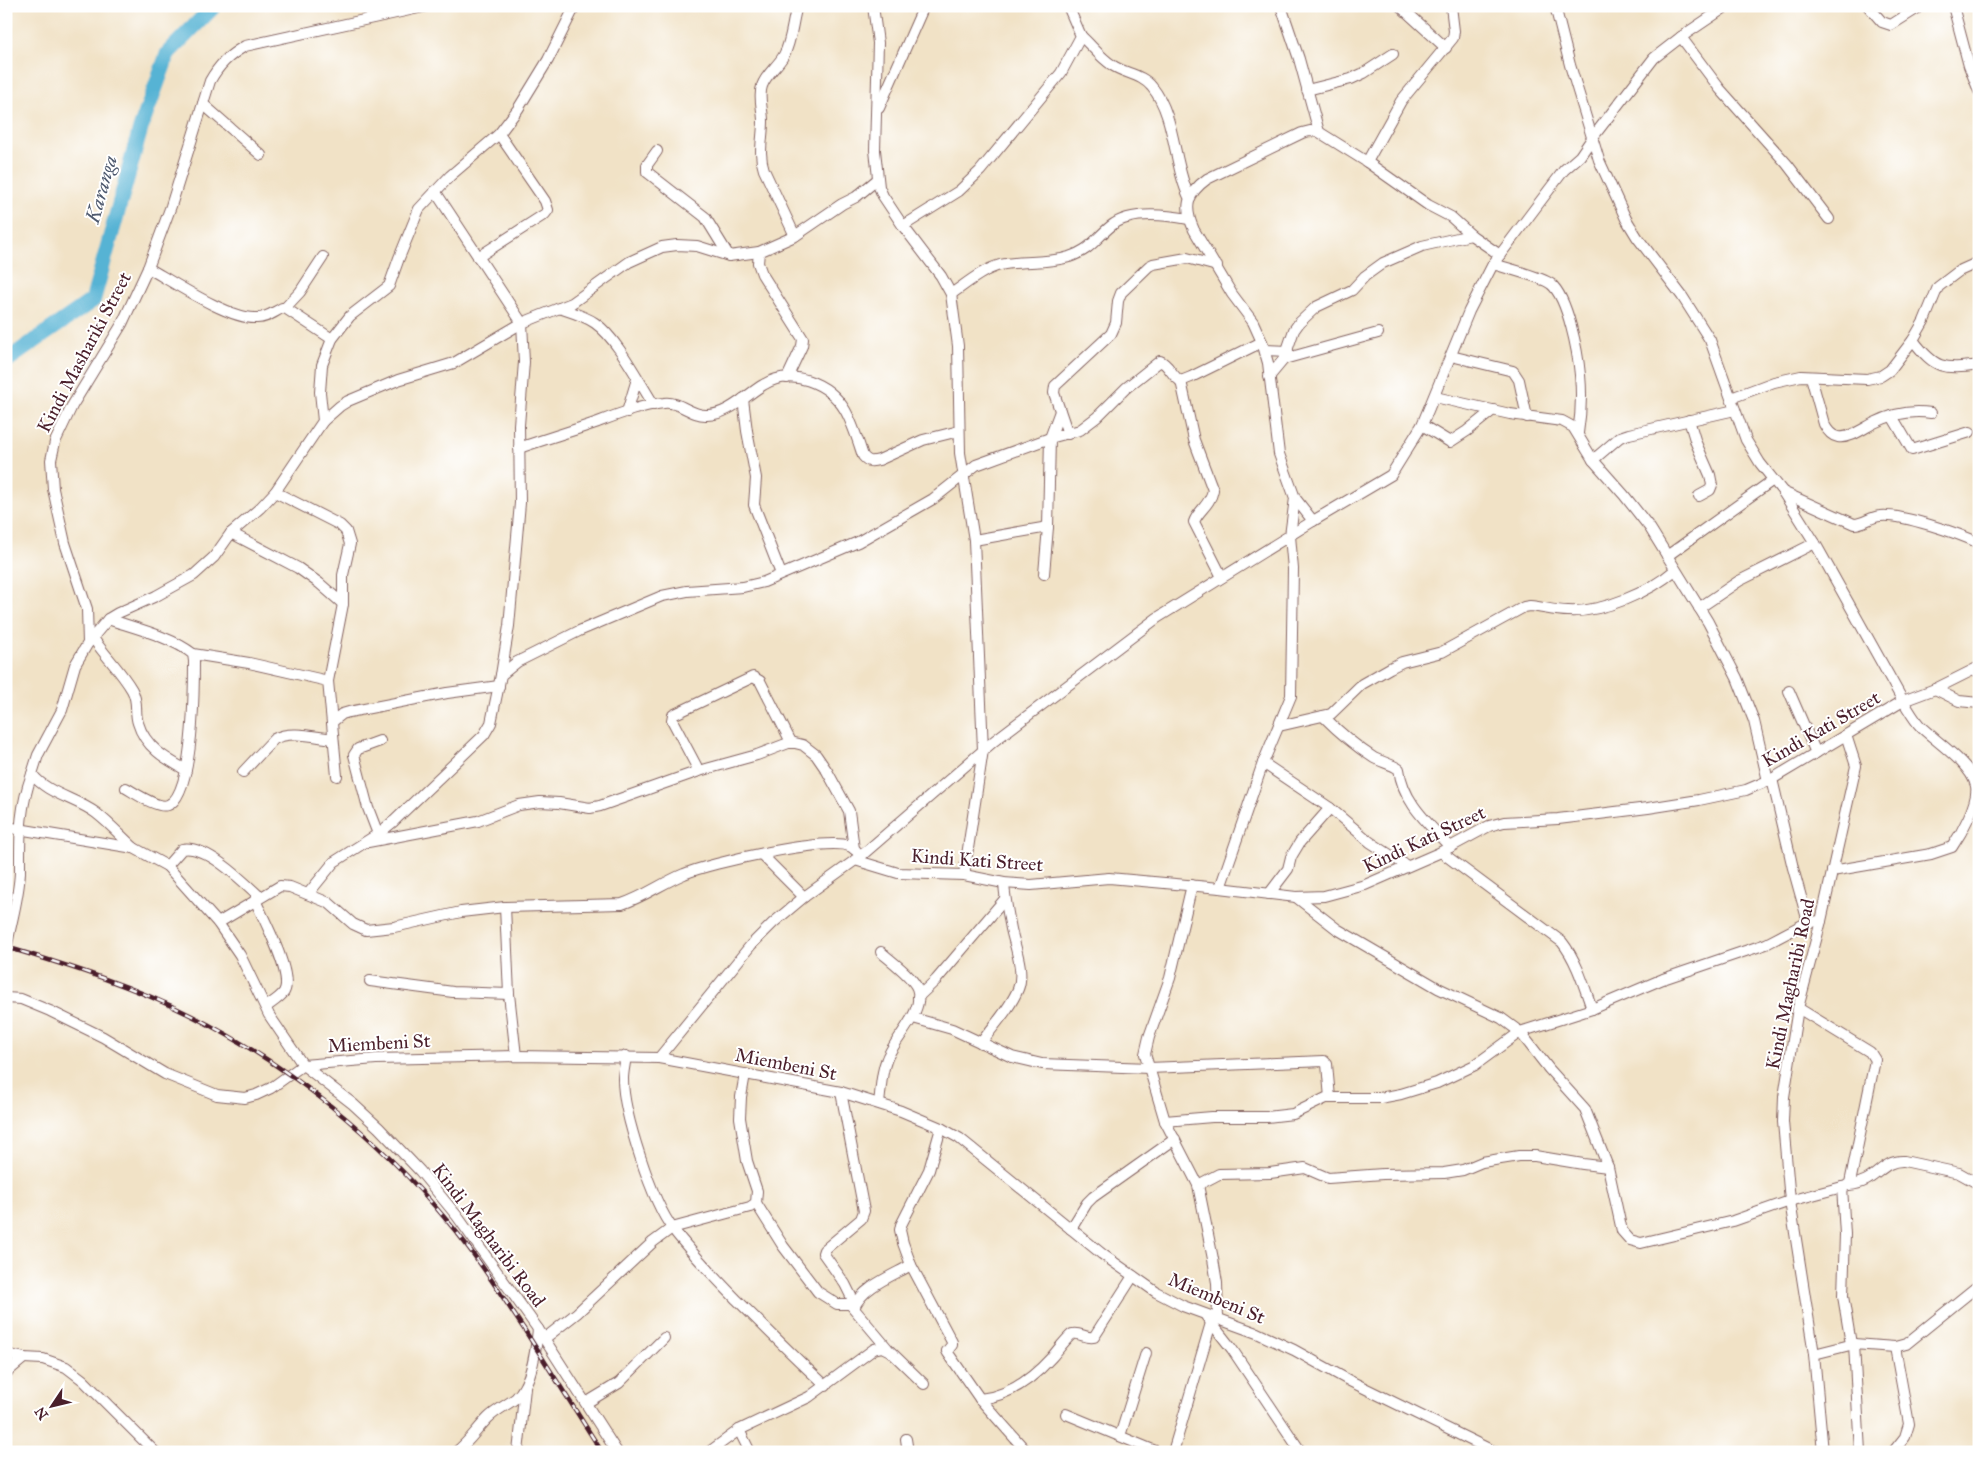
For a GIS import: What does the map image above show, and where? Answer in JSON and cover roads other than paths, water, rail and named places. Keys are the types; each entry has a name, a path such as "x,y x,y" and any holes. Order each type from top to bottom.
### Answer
{"street":[{"name":"Kindi Mashariki Street","path":"90,640 87,609 65,543 53,489 52,460 55,442 72,406 122,324 148,268 171,206 210,81 219,65 231,54 245,46 428,6"},
{"path":"323,421 320,392 322,365 332,339 350,316 390,286 419,209 450,176 499,134 518,109 548,60 575,6"},
{"path":"795,236 764,170 760,145 763,121 762,84 784,55 788,46 797,6"},
{"path":"873,6 878,43 875,150 878,179 883,196 936,269 951,294 958,346 958,431 974,540 983,750 964,875"},
{"path":"876,113 924,6"},
{"path":"1068,6 1081,36 1111,65 1139,76 1151,85 1158,95 1164,108 1174,144 1182,183 1190,199"},
{"path":"1280,6 1299,59 1318,132"},
{"path":"1400,6 1446,48"},
{"path":"1367,162 1401,101 1446,48 1454,35 1452,6"},
{"path":"1555,6 1570,65 1599,160 1626,219 1637,237 1682,296 1710,340 1751,450 1783,492 1815,543 1903,701 1920,725 1955,757 1974,780 1976,789 1975,816 1955,843 1946,850 1832,871"},
{"path":"658,1058 751,945 804,897 983,750 1157,618 1391,475 1422,425 1469,311 1493,264 1564,170 1580,156 1592,137 1654,58 1727,6"},
{"path":"1868,6 1882,22 1891,25 1921,6"},
{"path":"1953,6 1969,66 1979,90"},
{"path":"903,226 959,191 980,171 1061,73 1081,36"},
{"path":"1681,37 1720,89 1781,157 1829,219"},
{"path":"1307,90 1351,79 1393,54"},
{"path":"203,104 261,155"},
{"path":"1313,521 1295,498 1279,454 1264,346 1253,322 1232,294 1189,219 1190,199 1197,186 1220,172 1302,133 1318,132 1367,162 1428,205 1452,217 1471,235 1500,255"},
{"path":"478,257 545,214 548,210 545,201 499,134"},
{"path":"657,150 647,165 647,172 705,217 729,256"},
{"path":"6,951 20,872 20,829 25,795 38,755 62,710 75,665 90,640 108,620 118,613 156,596 194,575 214,557 231,533 275,492 323,421 348,401 398,380 454,363 522,323 559,308 584,295 629,262 662,247 677,245 697,246 729,256 759,252 795,236 842,204 856,197 878,179"},
{"path":"308,894 334,862 362,842 378,834 484,735 490,723 501,675 509,626 520,504 519,448 524,362 522,323 434,192"},
{"path":"951,294 979,275 1001,265 1066,258 1082,252 1092,246 1110,227 1123,219 1161,214 1189,219"},
{"path":"1269,377 1286,355 1294,330 1306,315 1316,307 1352,290 1374,268 1422,246 1471,235"},
{"path":"759,252 758,263 762,274 803,339 802,346 787,378"},
{"path":"148,268 234,314 263,318 285,308 300,292 324,258"},
{"path":"1068,434 1054,393 1055,386 1111,334 1116,324 1118,301 1121,294 1149,266 1154,264 1187,258 1217,266"},
{"path":"1731,398 1774,382 1801,376 1867,379 1881,376 1890,370 1914,340 1938,287 1959,271 1979,262"},
{"path":"1493,264 1544,280 1554,286 1560,296 1571,330 1580,375 1581,410 1578,433"},
{"path":"285,308 332,339"},
{"path":"559,308 596,324 609,336 654,405"},
{"path":"1181,381 1264,346 1286,355 1378,333"},
{"path":"1914,340 1927,357 1938,365 1956,368 1979,365"},
{"path":"1451,356 1513,371 1518,380 1527,417"},
{"path":"501,675 516,662 542,649 662,596 686,591 743,587 764,582 858,542 932,499 976,465 1050,438 1068,434 1086,426 1126,388 1160,361 1181,381 1194,440 1213,490 1208,504 1194,522 1222,577"},
{"path":"1811,377 1824,424 1836,437 1853,434 1892,416 1918,411 1931,413"},
{"path":"519,448 626,412 654,405 674,403 707,416 743,400 766,383 787,378 800,378 827,389 846,412 863,456 868,461 879,460 923,440 958,431"},
{"path":"626,412 637,379"},
{"path":"1435,397 1527,417 1562,421 1573,427 1592,460 1624,495 1650,528 1720,644 1737,678 1754,721 1808,922"},
{"path":"743,400 749,448 756,478 754,505 782,574"},
{"path":"1422,425 1450,442 1493,410"},
{"path":"1592,460 1620,437 1638,431 1735,410"},
{"path":"1044,574 1048,527 1050,438 1060,412"},
{"path":"1892,416 1908,447 1912,450 1970,432"},
{"path":"1689,420 1712,485 1710,490 1699,496"},
{"path":"1667,556 1773,480"},
{"path":"275,492 340,525 346,531 350,544 343,575 343,604 328,681 337,776"},
{"path":"1783,492 1854,524 1860,524 1882,515 1895,516 1979,543"},
{"path":"1220,888 1263,763 1291,696 1293,569 1290,536 1295,498"},
{"path":"974,540 1048,527"},
{"path":"231,533 298,568 343,604"},
{"path":"1699,608 1739,581 1815,543"},
{"path":"1279,726 1323,716 1336,710 1362,684 1390,668 1402,662 1442,652 1524,607 1530,606 1567,611 1590,610 1656,585 1676,570"},
{"path":"108,620 152,634 188,649 193,654 249,663 328,681"},
{"path":"90,640 132,690 137,702 138,723 145,738 158,753 186,770"},
{"path":"126,788 162,806 168,805 177,797 186,770 193,716 193,654"},
{"name":"Kindi Kati Street","path":"218,923 258,898 285,885 329,903 352,924 366,930 394,927 461,912 505,907 622,904 634,900 684,874 723,861 830,844 845,845 856,855 898,873 964,875 1004,883 1031,885 1109,878 1296,897 1324,896 1365,885 1445,850 1489,826 1504,822 1558,819 1699,800 1746,790 1770,780 1903,701 1935,690 1979,666"},
{"path":"699,771 672,720 673,715 753,677 760,681 791,742"},
{"path":"332,722 342,714 349,712 499,686"},
{"path":"1935,690 1959,702 1979,703"},
{"path":"1789,691 1816,753"},
{"path":"1323,716 1352,744 1376,759 1399,769 1402,785 1409,800 1445,850 1562,942 1569,951 1592,1009"},
{"path":"243,772 279,736 288,734 333,739"},
{"name":"Kindi Magharibi Road","path":"1823,1452 1814,1354 1790,1200 1783,1122 1784,1097 1798,1008 1821,921 1856,766 1846,735"},
{"path":"378,834 368,808 354,755 358,749 380,741"},
{"path":"362,842 395,838 426,830 478,821 519,805 540,802 590,808 600,806 699,771 757,755 791,742 803,745 816,755 828,770 849,811 856,855"},
{"path":"1263,763 1330,808 1370,842 1407,866"},
{"path":"32,774 45,786 96,813 134,848"},
{"path":"1269,894 1288,869 1291,857 1300,842 1330,808"},
{"path":"6,827 134,848"},
{"name":"Kindi Magharibi Road","path":"134,848 167,866 218,923 240,955 266,1008 303,1065 353,1104 420,1171 495,1268 538,1329 617,1452"},
{"path":"167,866 182,849 193,849 205,854 227,869 258,898 286,983 284,992 266,1008"},
{"path":"761,854 804,897"},
{"path":"980,1043 1007,1009 1019,988 1018,958 1005,899 1004,883"},
{"path":"1173,1452 1212,1319 1217,1283 1198,1184 1165,1121 1145,1054 1170,978 1192,885"},
{"path":"1296,897 1337,929 1438,988 1501,1018 1520,1032 1549,1069 1585,1109 1608,1167 1622,1231 1625,1236 1634,1242 1641,1243 1670,1237 1734,1221 1790,1200 1864,1183 1895,1160 1904,1160 1959,1173 1979,1184"},
{"path":"918,997 936,980 1005,899"},
{"path":"505,907 516,1056"},
{"path":"1165,1121 1212,1116 1293,1114 1321,1100 1330,1098 1380,1098 1437,1083 1475,1064 1520,1032 1592,1009 1664,979 1766,944 1808,922 1821,921"},
{"path":"879,1103 886,1060 912,1018 918,997 917,988 910,979 881,952"},
{"path":"370,981 453,992 510,994"},
{"name":"Miembeni St","path":"6,998 21,999 50,1011 103,1037 165,1074 217,1095 245,1098 256,1095 271,1088 303,1065 376,1059 626,1056 658,1058 745,1074 841,1092 879,1103 941,1128 959,1138 1132,1276 1183,1306 1212,1319 1257,1333 1294,1350 1357,1385 1495,1452"},
{"path":"1798,1008 1870,1052 1875,1060 1854,1174 1845,1186 1843,1296 1852,1344 1860,1452"},
{"path":"912,1018 952,1029 1012,1057 1042,1064 1150,1068 1324,1060 1328,1064 1330,1098"},
{"path":"626,1056 623,1079 633,1130 656,1197 672,1228 708,1271 826,1386"},
{"path":"745,1074 740,1118 747,1161 757,1191 756,1203 783,1246 818,1292 837,1304 848,1303 854,1306"},
{"path":"841,1092 864,1211 861,1219 824,1250 823,1253 845,1284 854,1306 889,1351 924,1384"},
{"path":"941,1128 929,1170 901,1225 901,1236 911,1265 952,1342 948,1353 980,1399 1027,1452"},
{"path":"1071,1229 1087,1203 1093,1197 1175,1139"},
{"path":"1198,1184 1219,1174 1270,1173 1305,1168 1328,1178 1383,1174 1444,1173 1463,1170 1482,1162 1520,1156 1535,1156 1608,1167"},
{"path":"544,1339 577,1313 643,1251 672,1228 750,1207 756,1203"},
{"path":"854,1306 869,1289 911,1265"},
{"path":"980,1399 1002,1395 1028,1378 1050,1359 1072,1334 1076,1333 1089,1338 1094,1337 1132,1276"},
{"path":"1814,1354 1852,1344 1896,1347 1906,1344 1979,1285"},
{"path":"1212,1319 1300,1451"},
{"path":"518,1452 525,1388 530,1374 538,1329"},
{"path":"586,1403 619,1383 664,1338"},
{"path":"709,1452 739,1430 809,1397 874,1349 882,1347 889,1351"},
{"path":"1893,1452 1905,1437 1909,1424 1896,1347"},
{"path":"1120,1436 1146,1353"},
{"path":"6,1354 24,1358 43,1359 66,1367 83,1380 156,1452"},
{"path":"6,1373 24,1358"},
{"path":"456,1452 463,1447 488,1418 510,1403 525,1388"},
{"path":"1066,1414 1158,1452"},
{"path":"739,1430 750,1452"},
{"path":"906,1439 908,1452"}],"waterway":[{"name":"Karanga","path":"6,361 93,300 141,127 168,53 214,6"}],"railway":[{"path":"6,947 101,977 147,995 192,1016 264,1057 331,1106 363,1133 422,1192 469,1248 524,1329 602,1452"}]}
